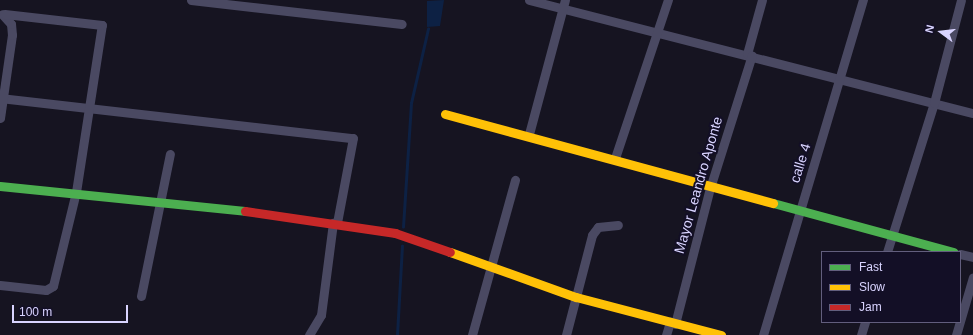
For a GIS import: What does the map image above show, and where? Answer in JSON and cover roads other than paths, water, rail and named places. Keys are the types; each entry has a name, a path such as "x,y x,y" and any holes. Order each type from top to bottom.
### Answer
{"street":[{"path":"191,0 235,2 402,24"},
{"path":"529,0 840,77 973,113"},
{"path":"529,134 565,0"},
{"path":"615,158 650,48 659,31 668,0"},
{"name":"Mayor Leandro Aponte","path":"666,335 672,323 749,54 762,0"},
{"name":"calle 4","path":"764,335 863,0"},
{"path":"887,251 934,103 961,0"},
{"path":"0,118 12,35 11,24 2,14"},
{"path":"0,285 46,290 53,286 76,192 92,106 102,25 2,14"},
{"path":"2,98 92,106 353,138 335,223 321,315 309,335"},
{"path":"445,114 529,134 615,158 710,188 800,210 949,251"},
{"path":"141,296 162,202 170,154"},
{"path":"472,335 515,180"},
{"path":"0,186 76,192 162,202 335,223 395,233 576,297 721,335"},
{"path":"566,335 592,235 598,227 618,225"},
{"path":"961,254 973,257"},
{"path":"961,318 973,277"},
{"path":"861,335 865,323"},
{"path":"956,335 960,323"}],"water":[{"path":"444,0 440,26 427,27 427,1"}],"waterway":[{"path":"403,227 411,103 428,29"},
{"path":"397,335 402,246"}]}
